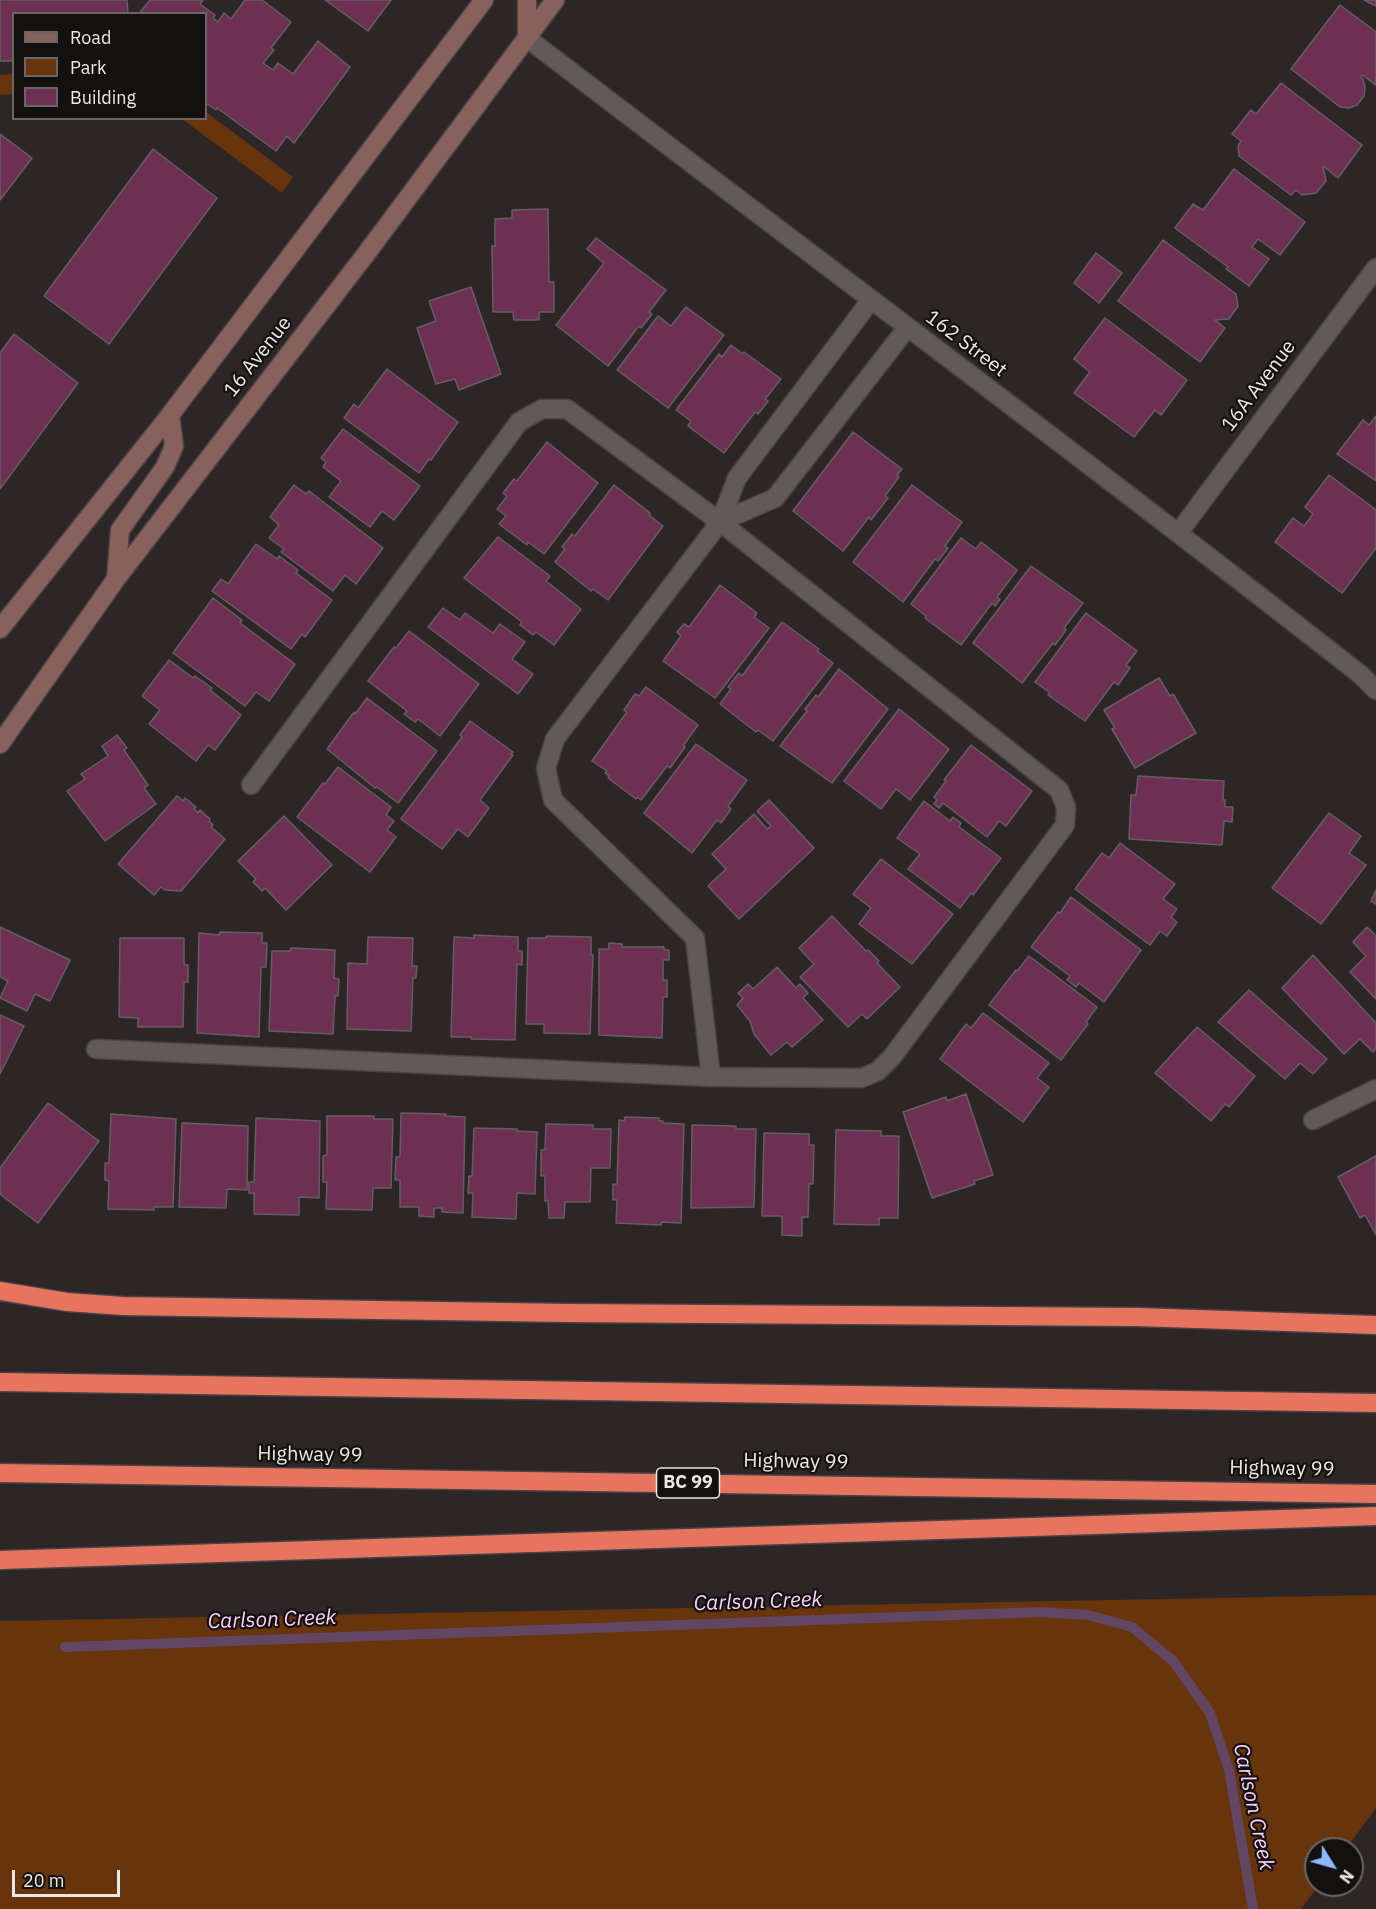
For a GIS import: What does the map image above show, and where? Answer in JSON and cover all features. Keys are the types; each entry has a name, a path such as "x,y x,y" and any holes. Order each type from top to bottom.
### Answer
{"highway":[{"path":"0,1290 67,1302 123,1306 567,1313 1137,1317 1376,1325"},
{"path":"0,1382 1376,1403"},
{"name":"Highway 99","path":"0,1473 1376,1494"},
{"path":"0,1560 1376,1516"}],"main road":[{"name":"16 Avenue","path":"0,628 170,415 484,0"},
{"path":"526,0 527,38"},
{"name":"16 Avenue","path":"0,744 116,579 369,250 555,0"},
{"path":"116,579 120,530 165,467 174,446 170,415"}],"street":[{"name":"162 Street","path":"527,38 1179,532 1361,675 1376,690"},
{"name":"16A Avenue","path":"1179,532 1376,268"},
{"path":"711,1077 695,938 554,800 546,768 555,739 720,522 737,478 871,300"},
{"path":"720,522 775,498 907,328"},
{"path":"96,1049 711,1077 862,1078 878,1071 892,1057 1065,825 1066,807 1059,790 720,522 567,409 542,409 519,422 251,785"},
{"path":"1313,1120 1376,1089"}],"green space":[{"path":"12,74 12,94 0,95 0,75"},
{"path":"207,113 293,177 282,193 183,120 207,120"},
{"path":"1376,1595 1376,1808 1355,1837 1304,1837 1304,1897 1310,1897 1301,1909 0,1909 0,1621"}],"building":[{"path":"0,0 127,0 128,12 12,12 12,61 0,61"},
{"path":"150,0 203,0 200,4 215,15 213,18 218,22 224,13 231,19 245,0 262,0 291,22 271,48 274,50 263,63 273,70 278,63 293,74 318,41 350,67 294,143 287,136 276,151 217,108 216,110 207,104 207,12 141,12"},
{"path":"325,0 391,0 368,31"},
{"path":"1364,0 1376,0 1376,6"},
{"path":"1340,5 1376,32 1376,85 1362,75 1360,77 1365,87 1364,96 1357,105 1349,108 1340,107 1291,69"},
{"path":"1281,83 1362,145 1338,178 1323,166 1326,181 1316,193 1302,195 1296,190 1291,195 1239,156 1238,146 1241,141 1232,134 1251,110 1256,114"},
{"path":"0,134 32,158 0,200"},
{"path":"153,149 217,198 109,344 44,296"},
{"path":"1234,169 1305,222 1280,255 1258,239 1252,247 1269,259 1249,286 1226,269 1228,267 1175,228 1193,204 1203,210"},
{"path":"548,209 549,282 554,282 554,312 539,312 539,320 514,320 513,312 493,312 492,246 495,246 495,219 512,218 512,210"},
{"path":"596,238 666,290 649,312 652,314 641,328 639,326 608,366 556,325 604,263 587,249"},
{"path":"1163,240 1236,294 1238,306 1229,319 1215,320 1225,328 1200,362 1118,301"},
{"path":"1096,253 1122,273 1099,303 1074,283"},
{"path":"471,287 501,374 459,390 455,379 436,384 417,328 436,321 429,301"},
{"path":"686,307 724,335 668,408 617,370 658,316 671,326"},
{"path":"1105,318 1187,380 1161,415 1155,410 1134,437 1074,393 1090,372 1074,359"},
{"path":"14,334 78,383 0,489 0,353"},
{"path":"731,345 781,379 765,399 768,401 758,414 755,412 724,453 688,426 691,421 676,410 719,354 722,357"},
{"path":"387,369 458,422 419,473 344,418 354,404 358,408"},
{"path":"1376,416 1376,481 1337,454 1363,420 1369,425"},
{"path":"343,429 420,486 394,520 382,511 370,527 329,497 341,481 323,467 326,462 321,458"},
{"path":"853,432 902,469 885,496 888,498 871,520 869,517 843,551 793,511"},
{"path":"547,442 598,483 544,554 528,542 527,545 499,524 506,516 497,509 507,496 503,493 514,479 517,481"},
{"path":"1329,475 1376,510 1376,548 1342,593 1275,542 1293,518 1304,526 1313,514 1305,507"},
{"path":"294,485 306,494 309,491 383,548 356,584 345,575 333,591 281,552 284,549 269,538 279,525 270,517"},
{"path":"614,485 663,526 608,600 593,589 591,591 555,562 565,549 562,547 572,534 575,536"},
{"path":"912,485 962,522 945,546 948,548 938,561 935,559 903,602 853,562"},
{"path":"498,537 550,576 546,581 581,609 554,645 536,632 533,635 520,625 522,622 464,578"},
{"path":"961,538 976,549 981,542 1017,570 997,597 1000,599 995,606 992,603 961,645 925,618 926,616 911,604"},
{"path":"256,544 277,559 279,556 298,570 296,573 332,600 305,637 302,634 291,649 212,591 221,579 228,584"},
{"path":"1031,566 1083,603 1064,628 1066,630 1055,645 1053,643 1022,683 973,643"},
{"path":"720,585 757,613 754,617 769,628 715,698 663,661 681,636 677,632 684,624 689,627"},
{"path":"213,598 242,620 240,623 295,664 269,701 256,692 245,706 173,653"},
{"path":"443,608 460,620 465,613 493,633 500,624 525,642 512,659 533,674 518,694 428,627"},
{"path":"1086,613 1137,651 1126,665 1130,668 1118,685 1114,682 1085,721 1048,695 1050,693 1035,682"},
{"path":"782,622 819,649 817,651 833,663 773,741 758,730 756,732 720,704 731,689 728,687 739,673 742,676"},
{"path":"409,631 479,684 440,736 418,719 415,722 404,714 407,711 368,681"},
{"path":"169,660 193,678 195,676 212,688 210,690 241,715 215,750 208,745 196,761 149,724 160,710 142,696"},
{"path":"839,669 888,709 832,783 780,746 807,711 805,709 816,695 818,697"},
{"path":"1159,678 1170,696 1173,694 1196,733 1135,768 1112,729 1115,728 1104,710"},
{"path":"646,687 698,725 670,768 667,766 641,800 637,797 636,799 608,778 609,776 605,773 607,771 592,761 627,712 624,710 635,694 639,696"},
{"path":"367,698 437,751 398,803 377,787 375,788 327,749"},
{"path":"899,709 949,749 910,800 896,789 881,809 844,781"},
{"path":"470,721 513,752 511,754 513,755 480,800 489,808 468,837 458,829 442,849 401,819 462,737 460,735"},
{"path":"117,735 127,748 124,750 148,785 144,788 156,804 105,841 67,791 85,779 81,774 108,756 102,746"},
{"path":"696,744 747,780 728,806 731,809 721,823 717,820 692,853 644,813"},
{"path":"971,745 1032,791 1006,826 999,821 987,837 943,803 939,808 934,804 937,800 934,797 946,781 944,780"},
{"path":"338,767 391,807 386,815 394,821 387,830 396,837 370,872 297,817"},
{"path":"1138,776 1224,781 1225,807 1233,807 1232,822 1224,821 1222,845 1129,839 1131,795 1136,795"},
{"path":"177,796 183,801 185,798 196,807 194,809 198,813 200,810 210,819 213,825 211,827 225,839 181,891 165,890 161,887 154,895 118,864"},
{"path":"769,800 814,848 739,919 708,886 726,869 712,854 754,814 767,829 771,826 757,811"},
{"path":"924,801 950,821 953,817 961,823 959,827 1001,858 973,895 971,893 960,908 908,869 920,854 897,838"},
{"path":"1329,813 1361,836 1349,853 1366,865 1321,924 1272,888"},
{"path":"284,816 332,865 286,910 265,888 262,891 253,882 256,879 238,861"},
{"path":"1120,843 1175,884 1163,899 1177,909 1171,917 1177,922 1167,936 1160,931 1150,945 1075,889 1102,853 1109,858"},
{"path":"881,859 953,914 912,964 859,924 871,908 853,894"},
{"path":"1376,890 1376,904 1371,901"},
{"path":"1071,897 1141,950 1104,1002 1079,983 1076,987 1067,980 1070,976 1031,947"},
{"path":"832,916 879,961 877,963 900,987 867,1019 862,1014 848,1027 800,977 814,964 799,948"},
{"path":"0,927 70,960 50,1001 35,994 27,1011 0,998 8,981 0,977"},
{"path":"1367,927 1376,936 1376,999 1350,972 1366,956 1353,942"},
{"path":"220,932 262,933 262,943 267,943 266,967 261,967 259,1037 197,1033 199,933 219,935"},
{"path":"474,935 518,937 518,951 522,951 522,965 517,964 515,1040 451,1037 454,937 474,938"},
{"path":"546,936 591,937 591,955 593,955 590,1034 544,1033 544,1024 526,1024 528,938 546,938"},
{"path":"368,937 413,938 412,966 417,966 416,978 413,978 411,1031 347,1029 348,963 367,964"},
{"path":"120,938 184,938 184,965 188,965 188,982 184,982 183,1027 138,1027 138,1018 119,1017"},
{"path":"609,943 622,944 622,947 664,947 664,950 669,950 669,960 663,960 663,980 667,980 667,997 663,997 662,1038 599,1035 599,949 609,949"},
{"path":"291,948 335,950 334,978 339,979 338,996 335,996 333,1034 269,1031 272,951 290,951"},
{"path":"1313,955 1376,1023 1376,1048 1373,1052 1360,1039 1344,1054 1282,988"},
{"path":"1029,956 1097,1007 1086,1022 1088,1024 1061,1060 989,1005"},
{"path":"777,967 796,988 800,984 808,993 803,998 823,1020 792,1047 787,1042 771,1055 754,1034 750,1021 737,1005 743,998 738,993 748,984 753,989"},
{"path":"1249,990 1327,1059 1313,1074 1300,1063 1285,1079 1218,1022"},
{"path":"983,1013 1049,1063 1037,1078 1049,1087 1023,1122 940,1059 966,1024 971,1028"},
{"path":"0,1015 24,1026 0,1074"},
{"path":"1197,1027 1255,1076 1229,1107 1225,1104 1211,1121 1155,1073"},
{"path":"966,1094 993,1175 974,1181 975,1184 932,1198 903,1112 946,1097 947,1101"},
{"path":"48,1103 99,1141 38,1223 0,1194 0,1168"},
{"path":"401,1113 446,1114 445,1116 465,1117 463,1213 442,1212 442,1208 434,1208 434,1217 419,1216 419,1207 400,1207 400,1180 395,1180 396,1157 400,1157"},
{"path":"111,1114 176,1119 173,1207 154,1207 154,1210 108,1209 109,1181 105,1180 105,1163 109,1163"},
{"path":"327,1116 374,1116 374,1119 393,1119 391,1188 373,1188 372,1210 326,1209 327,1182 323,1182 323,1156 327,1155"},
{"path":"625,1117 659,1118 659,1121 663,1123 684,1124 681,1223 662,1222 661,1225 616,1223 617,1200 613,1200 613,1184 617,1184 619,1120 624,1121"},
{"path":"256,1118 320,1121 319,1198 299,1197 299,1215 254,1214 254,1193 249,1193 249,1182 254,1182"},
{"path":"182,1123 248,1126 247,1190 227,1189 226,1208 179,1207"},
{"path":"546,1124 593,1125 593,1129 611,1129 610,1168 591,1168 590,1202 565,1202 564,1218 549,1218 548,1200 545,1201 545,1176 541,1176 541,1150 545,1150"},
{"path":"692,1125 756,1129 754,1207 691,1208"},
{"path":"474,1128 537,1132 535,1194 517,1193 516,1219 472,1217 473,1193 468,1193 469,1176 472,1176"},
{"path":"836,1130 881,1131 881,1136 899,1136 898,1218 879,1218 879,1225 834,1224"},
{"path":"764,1133 809,1134 809,1145 814,1145 813,1184 809,1184 808,1217 802,1217 802,1236 782,1235 782,1216 762,1216"},
{"path":"1376,1156 1376,1235 1365,1215 1360,1218 1338,1177"}],"waterway":[{"name":"Carlson Creek","path":"65,1647 1040,1612 1088,1615 1132,1627 1173,1661 1210,1713 1229,1770 1253,1909"}]}
